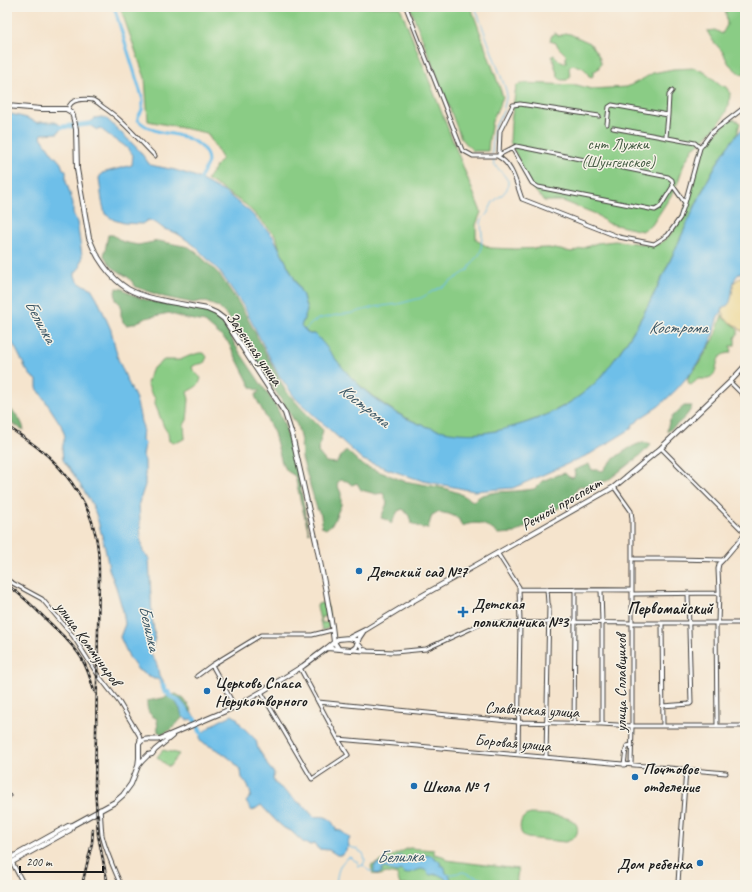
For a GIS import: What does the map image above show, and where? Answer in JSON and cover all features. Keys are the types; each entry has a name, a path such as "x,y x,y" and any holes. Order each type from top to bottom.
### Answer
{"street":[{"path":"406,7 462,150 473,156 488,156 498,155 516,146 668,177 672,180 673,186 685,203"},
{"path":"666,137 669,95 672,91"},
{"path":"7,106 68,110 69,105 77,100 84,99 95,101 113,113 155,156"},
{"path":"498,155 500,131 513,105 520,104 599,116"},
{"path":"607,124 609,107 612,105 668,115"},
{"path":"498,155 507,163 513,174 522,199 619,237 654,244 668,235 680,218 700,148 711,133 745,106"},
{"name":"Заречная улица","path":"68,110 71,112 75,121 77,169 89,238 98,258 118,281 129,289 142,295 207,309 224,318 285,413 296,450 326,592 334,642"},
{"path":"613,128 695,143 700,148"},
{"path":"512,148 532,183 538,187 655,210 660,207 673,186"},
{"name":"Речной проспект","path":"349,638 614,487 661,448 745,366"},
{"path":"730,382 745,397"},
{"path":"661,448 741,529 745,530"},
{"name":"улица Сплавщиков","path":"614,487 631,511 632,519 631,765"},
{"path":"717,726 718,569 723,560 745,534"},
{"path":"498,554 519,588 520,623 518,755"},
{"path":"632,559 723,560"},
{"name":"улица Коммунаров","path":"7,580 42,599 73,636 98,675 119,702 139,735"},
{"path":"519,588 574,588 632,592 719,593"},
{"path":"546,757 549,623 547,588"},
{"path":"574,588 574,724"},
{"path":"601,590 602,724"},
{"path":"662,706 691,703 688,593"},
{"path":"327,648 395,652 426,648 483,623 745,623"},
{"path":"662,623 663,726"},
{"path":"197,676 261,635 312,635 332,628 337,635 342,638"},
{"path":"352,650 356,647 365,630"},
{"path":"139,744 142,741 149,739 160,739 176,733 200,721 235,707 300,668 338,639 353,639 358,642 363,649 368,651"},
{"path":"334,642 338,648"},
{"path":"212,665 235,707"},
{"path":"261,692 312,779 348,755 300,668"},
{"name":"Славянская улица","path":"318,702 518,722 632,726 745,726"},
{"path":"138,766 144,758 152,754 176,733"},
{"path":"7,860 115,802 126,791 134,779 138,766 139,735 149,739 155,746 155,750"},
{"name":"Боровая улица","path":"338,739 726,774"},
{"path":"624,764 627,746 632,745"},
{"path":"139,750 142,754 148,755"},
{"path":"677,885 686,770"},
{"path":"100,809 102,836 108,855 121,885"},
{"path":"7,865 70,830 73,825"},
{"path":"12,862 24,885"}],"green space":[{"path":"120,7 400,7 481,212 476,225 476,240 490,248 549,248 572,252 597,243 615,241 653,245 659,244 670,235 681,219 692,188 702,149 712,136 727,122 734,119 740,123 737,135 717,163 706,183 648,306 628,340 599,380 572,401 546,415 528,422 490,432 475,434 451,433 418,423 387,407 373,397 349,375 315,334 309,334 301,326 307,311 303,296 280,250 276,236 246,205 207,179 222,158 207,133 148,121 145,78"},
{"path":"410,7 471,7 503,97 492,121 488,151 473,151 461,138"},
{"path":"720,7 744,7 745,9 745,75 740,74 729,64 722,51 707,31 715,30 722,34 727,25 726,13"},
{"path":"554,33 559,36 564,33 570,34 590,43 599,56 601,63 598,69 593,72 592,77 589,76 583,68 572,65 569,68 570,77 567,80 561,80 558,77 552,56 554,55 561,62 566,63 566,55 556,43 550,41"},
{"name":"снт Лужки (Шунгенское)","path":"695,68 706,73 721,85 726,87 730,93 729,105 721,121 702,141 693,148 684,164 672,194 652,225 642,231 607,223 596,214 563,201 544,201 529,184 510,141 516,86 521,83 577,85 591,89 627,87 653,73 673,69"},
{"path":"108,235 113,235 123,242 138,245 158,241 189,247 219,274 242,308 285,390 323,430 318,452 326,462 336,463 346,450 362,465 404,481 444,488 459,493 473,501 482,495 497,492 534,489 542,481 565,473 569,477 573,478 575,475 574,470 589,464 592,470 603,471 610,462 631,447 642,443 651,444 642,454 607,481 595,482 587,486 579,486 575,493 559,508 549,512 515,533 498,534 486,525 477,523 462,526 458,518 449,514 438,512 432,515 428,528 422,528 411,523 409,516 403,509 398,511 391,524 387,520 381,518 387,503 383,493 376,494 361,490 357,483 352,485 347,481 340,480 337,484 341,493 341,505 333,523 326,529 322,527 321,515 317,509 302,458 301,441 297,425 229,318 218,307 203,301 193,303 164,297 136,287 129,278 112,267 104,256"},
{"path":"117,288 123,289 134,296 150,301 199,310 216,315 227,329 235,345 277,408 284,424 297,470 309,533 295,476 287,471 282,463 274,433 255,396 259,391 251,387 228,342 205,322 183,318 169,313 146,318 133,324 126,325 123,322 121,315 121,305 116,300 115,291"},
{"path":"722,315 723,318 734,325 738,330 735,338 735,345 730,346 732,349 730,353 720,357 715,373 711,377 698,379 691,385 689,384 688,377 696,368 714,339"},
{"path":"199,353 204,353 207,357 204,363 192,367 201,378 198,385 187,392 189,399 187,420 184,425 185,438 177,442 169,441 168,433 155,404 155,398 147,383 153,368 164,360 180,360"},
{"path":"684,406 692,406 685,417 667,432 670,420 674,414"},
{"path":"7,407 18,417 24,430 7,420"},
{"path":"318,604 326,604 329,616 321,617 322,623 329,622 330,626 327,629 322,630 317,606"},
{"path":"176,694 184,699 192,711 181,719 172,729 163,734 158,732 157,719 149,712 147,701"},
{"path":"163,750 179,754 169,767 157,757"},
{"path":"526,815 552,815 568,818 577,826 577,833 572,839 565,842 527,838 522,834 520,825"},
{"path":"409,848 434,850 434,854 443,856 446,860 518,869 517,883 520,885 400,885 397,875 387,873 380,875 373,874 371,866"}],"sand":[{"path":"741,277 745,280 745,332 728,321 722,312 723,308 730,300 734,282"}],"water":[{"path":"7,113 27,118 38,123 55,122 59,124 60,130 58,133 42,134 41,137 61,163 63,169 66,170 66,181 73,203 73,213 77,222 82,255 82,260 80,262 81,266 75,273 75,276 81,284 91,288 97,298 111,330 118,359 136,399 143,427 142,440 145,443 143,456 145,461 145,485 139,503 143,552 149,558 152,617 155,638 150,654 157,664 159,677 164,683 165,692 157,679 154,679 138,670 130,659 120,637 125,624 123,611 109,569 97,517 92,504 63,460 62,449 65,436 61,425 37,388 37,380 31,376 26,369 7,334"},
{"name":"Кострома","path":"102,117 107,119 138,149 150,165 175,170 194,176 226,193 249,211 273,236 303,296 307,311 301,326 309,334 315,334 349,375 364,390 381,403 400,415 419,424 439,430 460,433 482,433 529,422 564,406 585,392 598,380 617,356 640,321 710,176 729,144 745,126 745,250 742,257 743,263 745,264 745,271 740,273 735,279 730,302 723,308 722,312 718,316 711,342 694,369 676,390 659,406 633,424 631,429 590,454 513,488 474,491 423,481 363,460 296,399 278,374 244,307 220,272 195,246 176,233 164,229 156,223 148,220 142,224 124,223 114,220 105,214 99,178 102,173 132,165 133,155 124,146 101,129 99,128 97,130 91,126 91,122 94,118"},
{"path":"172,696 180,699 194,716 195,721 192,719 187,720 182,716 180,709"},
{"path":"232,715 237,718 241,725 256,740 258,749 274,773 273,779 275,783 304,806 314,817 322,816 328,818 333,823 336,830 341,831 350,838 348,842 349,846 342,855 337,855 329,850 319,849 315,844 310,845 304,843 291,831 284,828 261,805 252,811 246,802 251,796 248,785 242,778 241,771 233,761 221,752 200,741 200,736 207,729"},
{"path":"417,854 432,856 440,862 441,866 444,866 446,873 450,876 451,885 447,885 445,878 437,874 430,875 425,870 421,869 406,874 400,870 396,873 385,868 382,869 382,872 380,873 374,872 374,866 378,863 387,864 399,856 407,858"}],"waterway":[{"path":"114,7 143,100 142,110 138,120 152,129 190,139 201,146 207,156 208,162 200,180"},
{"path":"475,7 507,94 503,112 495,126 492,154"},
{"name":"Кострома","path":"53,128 97,123"},
{"path":"304,331 318,319 353,313 374,307 398,304 421,298 444,286 468,270 481,251 482,219 487,214 493,202 507,189 508,181 494,164 493,157"},
{"name":"Белилка","path":"163,686 165,692 168,692 169,695 177,700"},
{"name":"Белилка","path":"194,719 202,734 207,736"},
{"name":"Белилка","path":"349,847 358,849 363,853 365,860 363,865 369,871 373,871"},
{"path":"336,885 339,868 346,859 350,857 358,862 358,867 363,865"},
{"name":"Белилка","path":"447,875 463,872 498,885"}],"railway":[{"path":"7,426 41,450 65,474 83,501 96,535 99,578 95,785 98,835 108,885"},
{"path":"7,585 30,603 64,636 76,650 86,667 94,691"},
{"path":"82,885 92,843 93,829"}],"place":[{"name":"Детский сад №7","path":"359,571"},
{"name":"Детская поликлиника №3","path":"463,612"},
{"name":"Церковь Спаса Нерукотворного","path":"207,691"},
{"name":"Почтовое отделение","path":"635,777"},
{"name":"Школа № 1","path":"414,786"},
{"name":"Дом ребенка","path":"700,863"}],"district":[{"name":"Первомайский","path":"670,608"}]}
